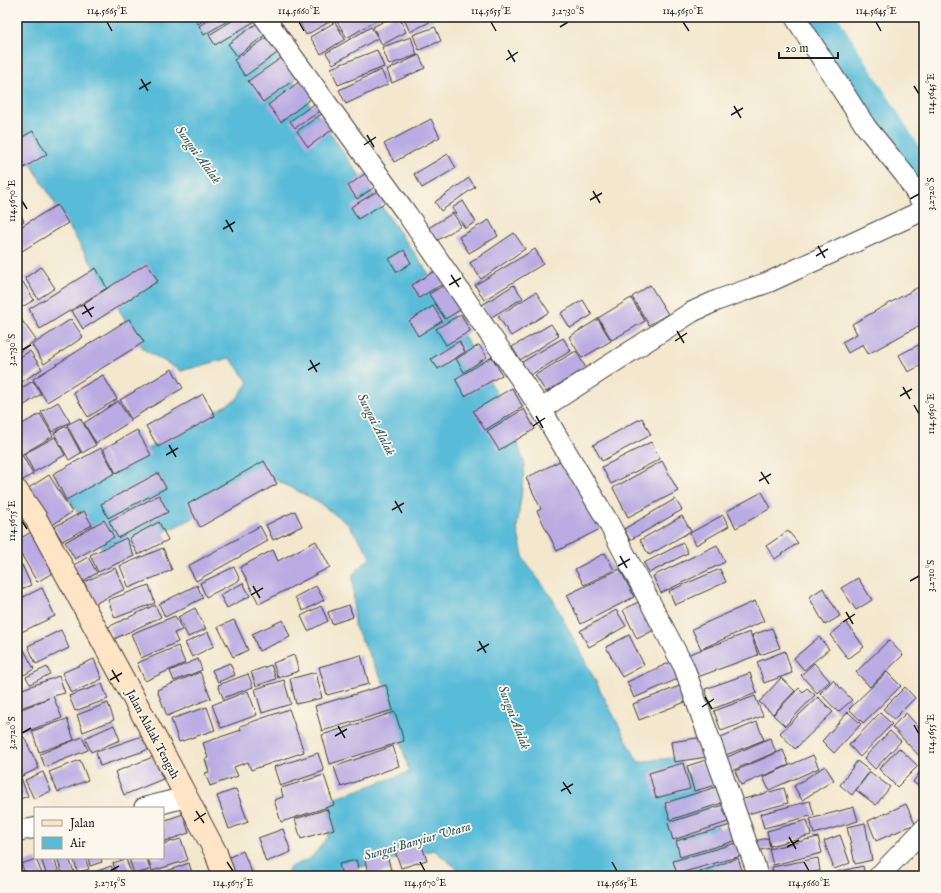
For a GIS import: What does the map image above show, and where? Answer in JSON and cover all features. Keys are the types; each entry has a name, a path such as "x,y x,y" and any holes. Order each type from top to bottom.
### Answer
{"street":[{"path":"264,17 407,214 541,409 607,520 684,668 755,866 757,876"},
{"path":"795,17 866,127 905,175 924,206"},
{"path":"541,409 692,312 718,300 769,282 924,210"},
{"name":"Jalan Alalak Tengah","path":"17,491 35,517 186,797 216,853 224,876"},
{"path":"148,807 186,797"},
{"path":"17,831 34,828"},
{"path":"879,876 924,829"}],"water":[{"path":"17,17 246,17 270,48 427,271 505,408 525,465 517,528 524,560 551,596 638,762 678,757 725,839 732,876 466,876 434,850 322,876 287,876 289,868 311,858 328,837 330,800 409,772 385,686 354,625 353,574 371,557 348,524 315,500 270,477 185,522 109,558 65,494 236,400 248,382 230,358 181,371 143,349 17,141"}],"building":[{"path":"194,17 210,17 198,24"},
{"path":"213,17 234,17 204,35 199,26"},
{"path":"238,17 253,17 255,21 215,45 209,35"},
{"path":"306,17 338,17 306,35 299,21"},
{"path":"343,17 380,18 347,38 337,21"},
{"path":"392,17 399,17 406,32 382,45 373,27"},
{"path":"403,17 439,17 410,32"},
{"path":"260,21 268,33 237,56 228,44"},
{"path":"335,22 345,39 321,54 310,37"},
{"path":"371,27 378,38 333,64 326,53"},
{"path":"435,27 441,41 419,50 413,35"},
{"path":"272,34 283,49 245,76 234,60"},
{"path":"411,37 417,55 389,65 382,47"},
{"path":"377,50 384,67 338,85 331,68"},
{"path":"419,55 425,68 392,83 387,70"},
{"path":"284,56 298,77 263,102 248,81"},
{"path":"381,70 388,84 346,104 339,90"},
{"path":"304,78 317,94 281,122 268,105"},
{"path":"320,100 325,108 295,128 290,121"},
{"path":"326,111 336,127 308,147 297,131"},
{"path":"431,119 440,137 394,162 384,144"},
{"path":"33,131 47,154 17,172 17,140"},
{"path":"448,154 456,168 422,188 414,174"},
{"path":"370,170 379,184 357,199 348,186"},
{"path":"469,178 475,187 441,211 435,202"},
{"path":"381,189 388,201 358,219 351,207"},
{"path":"463,201 476,222 465,228 452,208"},
{"path":"57,205 68,223 17,254 17,229"},
{"path":"17,209 24,221 17,225"},
{"path":"453,213 461,226 433,243 425,230"},
{"path":"489,220 498,236 469,253 459,237"},
{"path":"514,233 525,249 481,279 470,263"},
{"path":"535,249 543,264 484,300 475,285"},
{"path":"404,250 411,263 397,272 389,259"},
{"path":"147,263 158,281 83,329 72,311"},
{"path":"41,267 55,288 38,299 25,278"},
{"path":"96,268 107,288 40,329 29,309"},
{"path":"438,269 446,282 419,298 412,285"},
{"path":"23,282 34,300 17,310 17,286"},
{"path":"446,284 462,309 445,319 429,294"},
{"path":"924,284 924,323 868,354 863,344 848,353 842,342 857,334 852,324"},
{"path":"514,285 523,298 490,318 482,305"},
{"path":"650,285 668,314 649,325 632,297"},
{"path":"536,292 549,312 511,336 498,316"},
{"path":"631,298 645,321 612,340 598,318"},
{"path":"583,300 592,315 570,328 561,313"},
{"path":"433,306 442,321 418,336 409,321"},
{"path":"461,314 470,331 446,345 436,329"},
{"path":"21,319 36,340 17,353 17,322"},
{"path":"71,319 83,337 44,364 32,345"},
{"path":"129,319 144,342 47,402 33,379"},
{"path":"598,319 611,341 582,358 569,337"},
{"path":"551,324 559,336 520,360 512,347"},
{"path":"563,338 571,351 525,378 517,365"},
{"path":"459,341 465,352 438,369 431,359"},
{"path":"924,342 924,364 908,372 899,355"},
{"path":"479,345 487,357 464,372 456,359"},
{"path":"30,351 42,369 17,385 17,359"},
{"path":"576,351 586,368 546,392 535,375"},
{"path":"492,357 502,375 465,396 455,379"},
{"path":"172,369 183,388 131,419 120,400"},
{"path":"103,375 117,399 88,417 73,392"},
{"path":"33,381 41,394 17,410 17,391"},
{"path":"512,388 523,407 485,430 473,411"},
{"path":"203,394 215,416 158,447 146,426"},
{"path":"118,401 131,421 96,443 84,423"},
{"path":"58,402 70,422 52,432 41,412"},
{"path":"524,409 535,429 499,450 487,431"},
{"path":"40,414 53,436 21,455 17,449 17,427"},
{"path":"80,418 96,445 82,453 67,425"},
{"path":"642,418 651,435 602,461 593,445"},
{"path":"66,426 81,453 69,460 54,433"},
{"path":"137,430 151,455 116,473 103,449"},
{"path":"55,437 65,455 34,472 24,454"},
{"path":"651,442 660,459 611,484 602,467"},
{"path":"101,448 115,473 66,500 53,474"},
{"path":"22,455 33,474 19,482 17,478 17,458"},
{"path":"564,459 600,529 557,551 537,511 541,509 526,478"},
{"path":"264,461 277,484 200,527 188,504"},
{"path":"662,461 678,491 628,517 613,488"},
{"path":"158,473 166,488 108,518 101,504"},
{"path":"49,475 72,512 51,526 27,489"},
{"path":"762,492 771,508 736,528 727,511"},
{"path":"159,495 168,512 118,538 109,521"},
{"path":"675,499 682,510 630,540 624,529"},
{"path":"84,511 92,525 62,541 54,527"},
{"path":"295,511 302,526 273,540 266,525"},
{"path":"723,515 729,526 696,545 690,533"},
{"path":"682,516 691,531 649,555 640,540"},
{"path":"104,520 114,537 75,559 65,542"},
{"path":"159,522 168,540 138,555 129,538"},
{"path":"260,526 268,541 196,581 188,566"},
{"path":"33,531 56,571 37,582 17,547 17,540"},
{"path":"788,531 798,543 775,559 766,546"},
{"path":"126,538 134,556 98,572 90,555"},
{"path":"316,541 330,567 259,604 240,567 273,550 278,561"},
{"path":"683,543 688,553 649,573 644,563"},
{"path":"717,545 725,562 661,593 653,576"},
{"path":"163,548 172,570 129,588 120,566"},
{"path":"605,553 614,570 584,585 575,569"},
{"path":"88,557 97,573 81,582 72,566"},
{"path":"22,565 31,585 17,591 17,567"},
{"path":"234,567 240,580 206,597 200,583"},
{"path":"115,568 125,589 94,604 84,582"},
{"path":"620,569 634,597 581,624 567,595"},
{"path":"720,569 726,582 675,605 669,591"},
{"path":"858,578 872,600 856,610 841,588"},
{"path":"243,583 250,596 227,608 220,595"},
{"path":"149,585 155,603 115,618 108,600"},
{"path":"197,585 203,598 165,617 159,604"},
{"path":"316,586 324,600 303,611 295,597"},
{"path":"42,588 55,616 17,634 17,600"},
{"path":"823,588 840,616 825,625 809,597"},
{"path":"642,600 656,629 637,639 623,610"},
{"path":"755,601 764,621 701,649 692,629"},
{"path":"155,605 161,617 114,639 108,627"},
{"path":"349,605 353,617 332,624 328,612"},
{"path":"321,606 328,621 308,631 301,616"},
{"path":"195,608 206,629 188,637 178,617"},
{"path":"616,610 626,626 589,647 580,631"},
{"path":"175,616 182,630 174,633 178,642 141,658 131,634"},
{"path":"234,620 248,650 233,657 218,627"},
{"path":"283,620 290,637 259,651 252,634"},
{"path":"846,622 864,647 848,659 830,635"},
{"path":"772,628 780,648 760,655 752,635"},
{"path":"61,630 69,648 36,664 28,646"},
{"path":"208,632 214,646 192,657 185,643"},
{"path":"750,632 758,655 692,679 684,656"},
{"path":"629,635 644,665 622,677 606,647"},
{"path":"819,637 829,649 804,670 794,658"},
{"path":"889,640 903,655 870,687 856,672"},
{"path":"178,646 185,663 145,681 137,663"},
{"path":"24,650 34,669 24,675 17,662 17,654"},
{"path":"785,651 792,673 764,683 757,662"},
{"path":"294,655 299,671 278,678 273,663"},
{"path":"361,655 369,684 327,695 319,667"},
{"path":"94,659 102,679 71,693 62,673"},
{"path":"198,659 202,670 174,681 170,671"},
{"path":"673,661 680,678 634,698 627,682"},
{"path":"230,663 235,675 218,682 212,670"},
{"path":"814,663 830,681 817,693 801,675"},
{"path":"271,665 276,679 256,686 251,672"},
{"path":"47,667 50,674 30,684 26,677"},
{"path":"200,672 211,698 167,716 157,690"},
{"path":"316,672 322,698 296,704 290,679"},
{"path":"887,672 901,686 863,723 849,709"},
{"path":"750,673 757,693 712,709 705,689"},
{"path":"248,674 253,687 223,698 218,685"},
{"path":"59,676 65,693 53,696 62,718 23,733 17,719 17,711 49,698 17,709 17,691"},
{"path":"781,678 795,691 773,714 759,702"},
{"path":"284,680 291,704 262,713 255,689"},
{"path":"833,680 852,700 838,712 820,693"},
{"path":"102,684 108,699 75,711 69,696"},
{"path":"386,685 393,710 322,731 315,706"},
{"path":"682,685 688,701 639,720 633,704"},
{"path":"905,687 915,698 894,719 883,709"},
{"path":"799,688 803,692 807,688 815,695 785,726 773,715"},
{"path":"248,691 257,715 221,728 212,705"},
{"path":"755,696 763,716 721,731 714,711"},
{"path":"818,697 833,712 795,749 780,733"},
{"path":"108,703 114,720 83,732 77,715"},
{"path":"207,707 215,730 179,742 171,719"},
{"path":"289,709 304,752 251,770 248,762 234,767 238,776 210,786 205,773 209,772 205,759 208,758 203,743 241,730 240,726"},
{"path":"395,712 404,741 330,764 322,735"},
{"path":"848,712 861,724 834,753 822,741"},
{"path":"880,713 892,724 860,757 849,745"},
{"path":"906,713 924,733 923,760 892,727"},
{"path":"67,719 74,740 39,752 32,731"},
{"path":"757,722 764,740 723,756 716,739"},
{"path":"114,725 120,740 91,752 85,738"},
{"path":"890,731 901,741 875,769 864,758"},
{"path":"145,735 150,749 100,766 96,752"},
{"path":"24,737 39,768 20,777 17,769 17,741"},
{"path":"82,737 88,750 45,767 40,754"},
{"path":"703,737 707,757 674,762 671,742"},
{"path":"770,738 776,752 731,771 725,758"},
{"path":"393,746 399,766 341,787 334,767"},
{"path":"899,748 918,766 897,787 879,769"},
{"path":"783,750 789,765 741,785 735,771"},
{"path":"318,753 324,771 280,786 274,767"},
{"path":"813,755 819,768 769,790 763,777"},
{"path":"153,757 163,779 124,795 115,772"},
{"path":"712,758 720,784 694,791 687,766"},
{"path":"80,760 88,780 58,792 49,772"},
{"path":"857,761 870,771 852,795 840,785"},
{"path":"683,763 690,789 656,798 649,773"},
{"path":"825,766 834,780 802,800 794,786"},
{"path":"924,766 924,790 913,782"},
{"path":"43,772 51,791 34,799 25,780"},
{"path":"870,772 890,787 876,805 856,790"},
{"path":"324,775 334,805 281,822 274,800 283,797 281,788"},
{"path":"21,778 28,796 17,800 17,780"},
{"path":"716,787 722,803 670,820 665,803"},
{"path":"784,788 788,803 744,815 740,800"},
{"path":"236,789 248,822 229,829 217,796"},
{"path":"810,801 814,815 764,828 760,814"},
{"path":"906,804 915,824 876,841 868,821"},
{"path":"723,805 728,822 673,840 668,823"},
{"path":"854,807 858,821 814,834 810,819"},
{"path":"327,809 334,829 301,839 295,819"},
{"path":"183,814 189,833 164,842 164,821"},
{"path":"807,820 811,835 770,846 767,831"},
{"path":"865,823 872,860 855,864 847,827"},
{"path":"731,825 735,841 680,857 676,841"},
{"path":"283,829 291,852 266,862 258,838"},
{"path":"840,835 850,863 834,869 824,841"},
{"path":"818,837 822,853 773,865 769,849"},
{"path":"768,838 770,848 752,852 749,842"},
{"path":"181,839 188,860 152,871 148,859 164,859 164,844"},
{"path":"740,842 744,855 677,874 673,861"},
{"path":"421,843 427,860 401,868 395,851"},
{"path":"243,851 253,875 232,876 225,859"},
{"path":"386,851 391,870 369,876 364,857"},
{"path":"738,858 744,876 689,876"},
{"path":"818,858 820,871 793,876 773,876 772,867"},
{"path":"36,859 43,876 26,876 21,864"},
{"path":"41,859 54,859 60,876 47,876"},
{"path":"57,859 69,859 75,875 63,876"},
{"path":"73,859 85,859 89,869 78,873"},
{"path":"88,859 101,859 102,862 90,866"},
{"path":"126,859 132,876 117,876 113,863"},
{"path":"129,859 147,859 150,870 134,874"},
{"path":"356,860 360,876 342,876 339,864"},
{"path":"189,863 193,876 155,876 155,875"},
{"path":"111,866 115,876 94,876 93,873"},
{"path":"863,866 865,876 838,876 837,872"}],"waterway":[{"path":"817,17 899,148 924,184"}],"water label":[{"name":"Sungai Alalak","path":"199,154"},
{"name":"Sungai Alalak","path":"377,424"},
{"name":"Sungai Alalak","path":"515,717"},
{"name":"Sungai Banyiur Utara","path":"417,840"}]}
